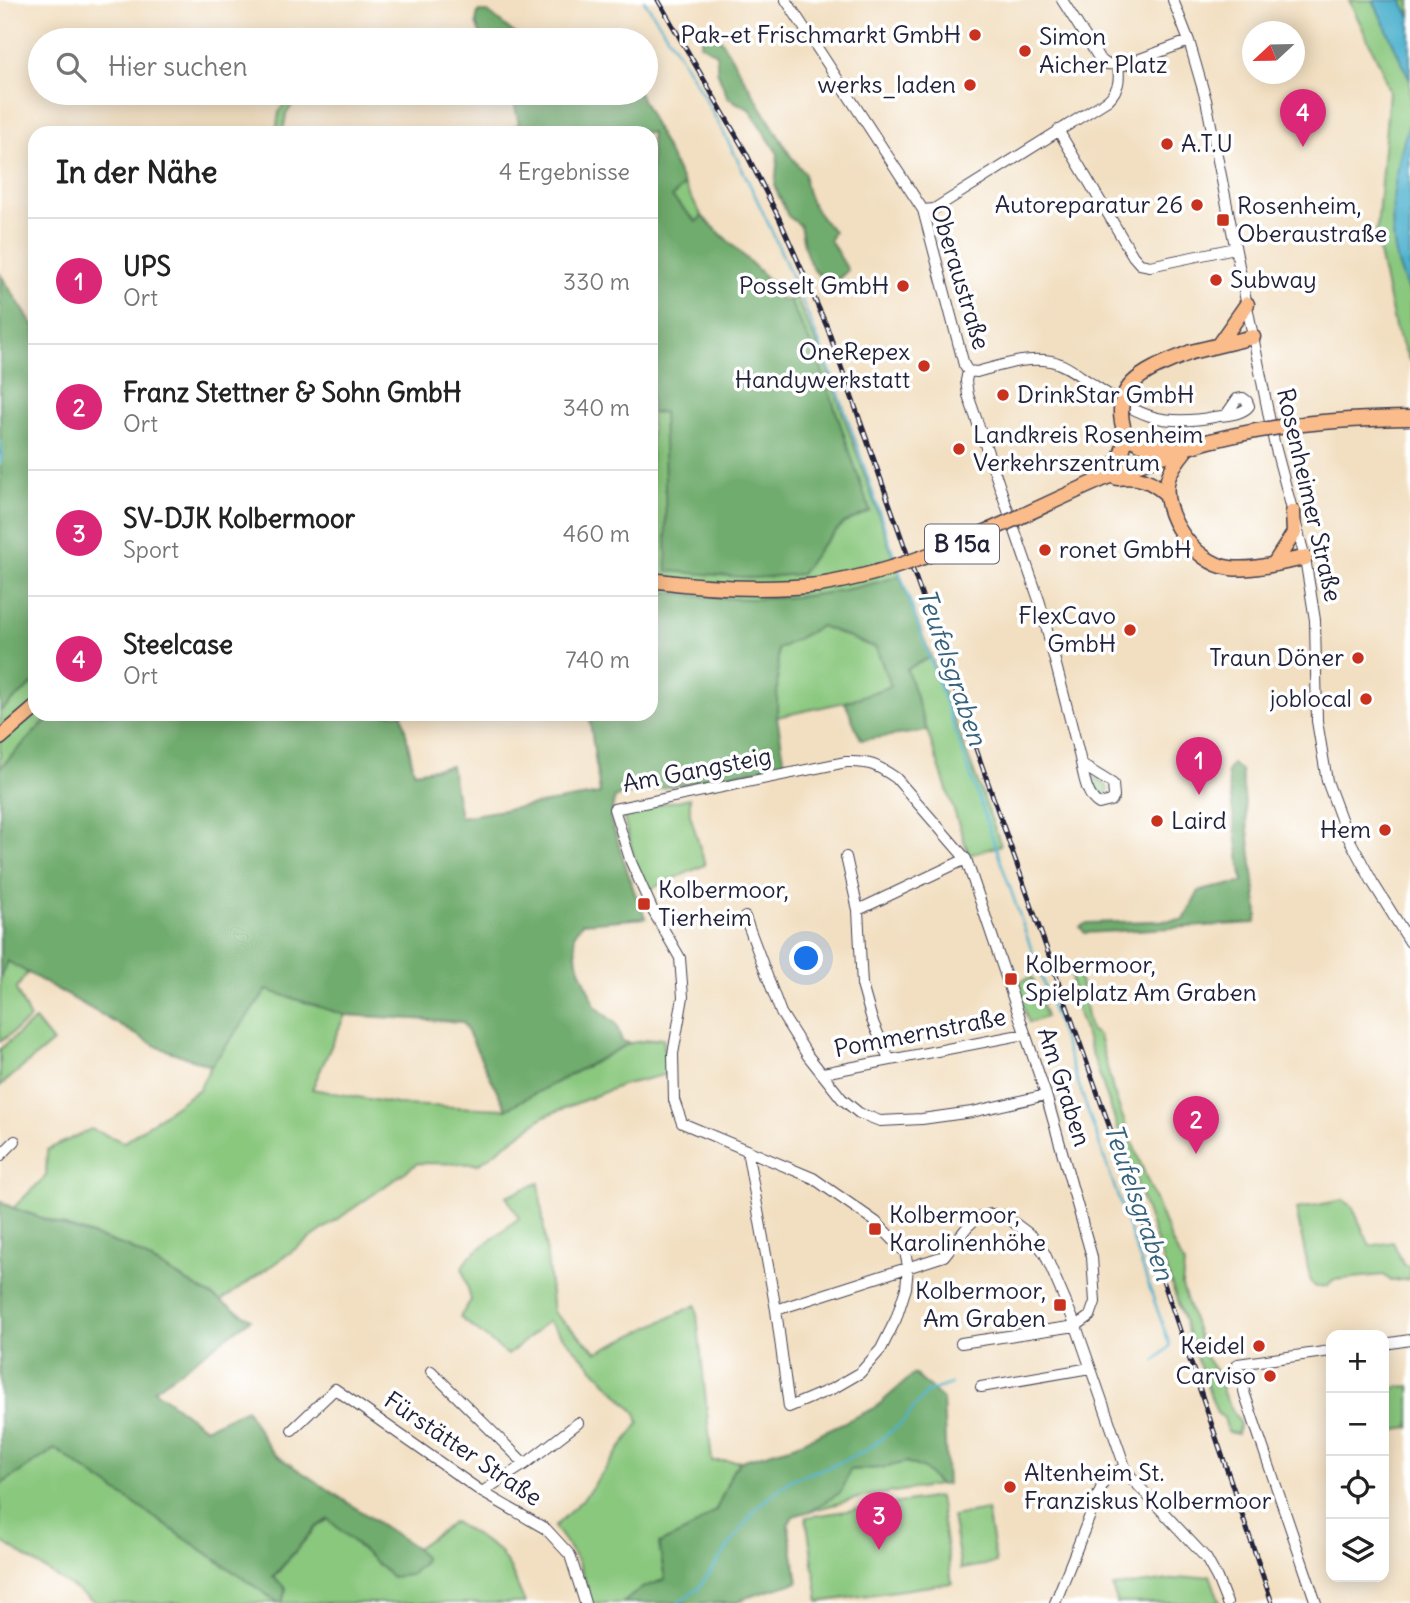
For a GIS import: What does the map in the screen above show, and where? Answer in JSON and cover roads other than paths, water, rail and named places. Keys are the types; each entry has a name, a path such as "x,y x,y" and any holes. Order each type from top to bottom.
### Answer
{"highway":[{"path":"1219,344 1247,304"},
{"path":"1098,481 1121,457 1124,450 1125,433 1119,407 1132,383 1152,370 1191,352 1253,337"},
{"name":"B 15a","path":"658,581 753,590 819,585 886,571 935,554 1136,465 1188,447 1245,432 1319,421 1410,418"},
{"path":"1125,433 1135,442 1147,447 1188,447"},
{"path":"1188,447 1171,471 1166,494 1179,530 1192,548 1213,563 1228,568 1242,569 1305,558"},
{"path":"1098,481 1133,476 1156,485 1166,494"},
{"path":"1274,564 1294,533 1293,512"},
{"path":"0,737 28,714"}],"street":[{"name":"Oberaustraße","path":"786,0 923,210 968,371 976,372 1026,360 1052,362 1070,369 1145,416 1181,421 1226,415"},
{"path":"1062,0 1099,58 1106,64 1118,66 1189,41"},
{"name":"Rosenheimer Straße","path":"1173,0 1189,41 1206,100 1274,442 1305,558 1315,620 1317,721 1328,781 1347,835 1410,942"},
{"path":"923,210 934,209 1108,100 1115,93 1120,76 1118,66"},
{"path":"1058,130 1140,264 1150,266 1235,248"},
{"path":"968,371 968,395 1040,603 1082,765"},
{"name":"Am Gangsteig","path":"747,1150 682,1123 674,1100 673,1054 683,997 680,958 653,911 631,862 614,808 846,762 864,761 896,778 966,859"},
{"path":"846,857 858,910 862,985 872,1020 889,1059"},
{"path":"858,910 966,859"},
{"name":"Am Graben","path":"966,859 1046,1095 1092,1257 1095,1302 1090,1316 1076,1326"},
{"path":"745,917 781,1013 808,1056 842,1099 859,1113 880,1121 922,1119 972,1112 1046,1095"},
{"name":"Pommernstraße","path":"823,1073 1025,1034"},
{"path":"0,1156 15,1140"},
{"path":"747,1150 813,1178 876,1222 905,1252 908,1266 906,1288 896,1319 881,1349 860,1373 834,1388 789,1407 776,1310 747,1150"},
{"path":"776,1310 944,1255 978,1217 991,1214 1005,1216 1032,1236 1045,1254 1076,1326 1125,1467 1206,1558 1227,1603"},
{"path":"961,1343 1076,1326"},
{"path":"1389,1342 1410,1340"},
{"path":"1316,1603 1245,1395 1238,1364 1326,1352"},
{"path":"981,1387 1090,1368"},
{"path":"430,1371 525,1464"},
{"name":"Fürstätter Straße","path":"292,1430 335,1388 482,1492 546,1529 570,1555 584,1603"},
{"path":"482,1492 525,1464 578,1423"},
{"path":"1055,1603 1105,1478 1125,1467"}],"water":[{"path":"1373,0 1402,0 1410,18 1410,80"},
{"path":"1410,120 1410,296 1397,260 1392,225 1394,189"}],"waterway":[{"name":"Teufelsgraben","path":"644,0 697,84 721,128 786,263 834,380 896,561"},
{"path":"0,442 0,464"},
{"name":"Teufelsgraben","path":"899,570 1170,1346 1155,1361"},
{"name":"Teufelsgraben","path":"678,1603 698,1589 758,1506 792,1479 865,1451 902,1423 927,1392 951,1384"}],"railway":[{"path":"658,0 745,151 779,218 827,327 1146,1230 1272,1603"}],"place":[{"name":"Pak-et Frischmarkt GmbH","path":"975,35"},
{"name":"Simon Aicher Platz","path":"1025,51"},
{"name":"werks_laden","path":"970,85"},
{"name":"A.T.U","path":"1167,144"},
{"name":"Steelcase","path":"1303,147"},
{"name":"Autoreparatur 26","path":"1197,205"},
{"name":"Rosenheim, Oberaustraße","path":"1223,220"},
{"name":"Subway","path":"1216,280"},
{"name":"Posselt GmbH","path":"903,286"},
{"name":"OneRepex Handywerkstatt","path":"924,366"},
{"name":"DrinkStar GmbH","path":"1003,395"},
{"name":"Landkreis Rosenheim Verkehrszentrum","path":"959,449"},
{"name":"ronet GmbH","path":"1045,550"},
{"name":"FlexCavo GmbH","path":"1130,630"},
{"name":"Traun Döner","path":"1358,658"},
{"name":"joblocal","path":"1366,699"},
{"name":"UPS","path":"1199,795"},
{"name":"Laird","path":"1157,821"},
{"name":"Hem","path":"1385,830"},
{"name":"Kolbermoor, Tierheim","path":"644,904"},
{"name":"Kolbermoor, Spielplatz Am Graben","path":"1011,979"},
{"name":"Franz Stettner & Sohn GmbH","path":"1196,1154"},
{"name":"Kolbermoor, Karolinenhöhe","path":"875,1229"},
{"name":"Kolbermoor, Am Graben","path":"1060,1305"},
{"name":"Keidel","path":"1259,1346"},
{"name":"Carviso","path":"1270,1376"},
{"name":"Altenheim St. Franziskus Kolbermoor","path":"1010,1487"},
{"name":"SV-DJK Kolbermoor","path":"879,1550"}]}
